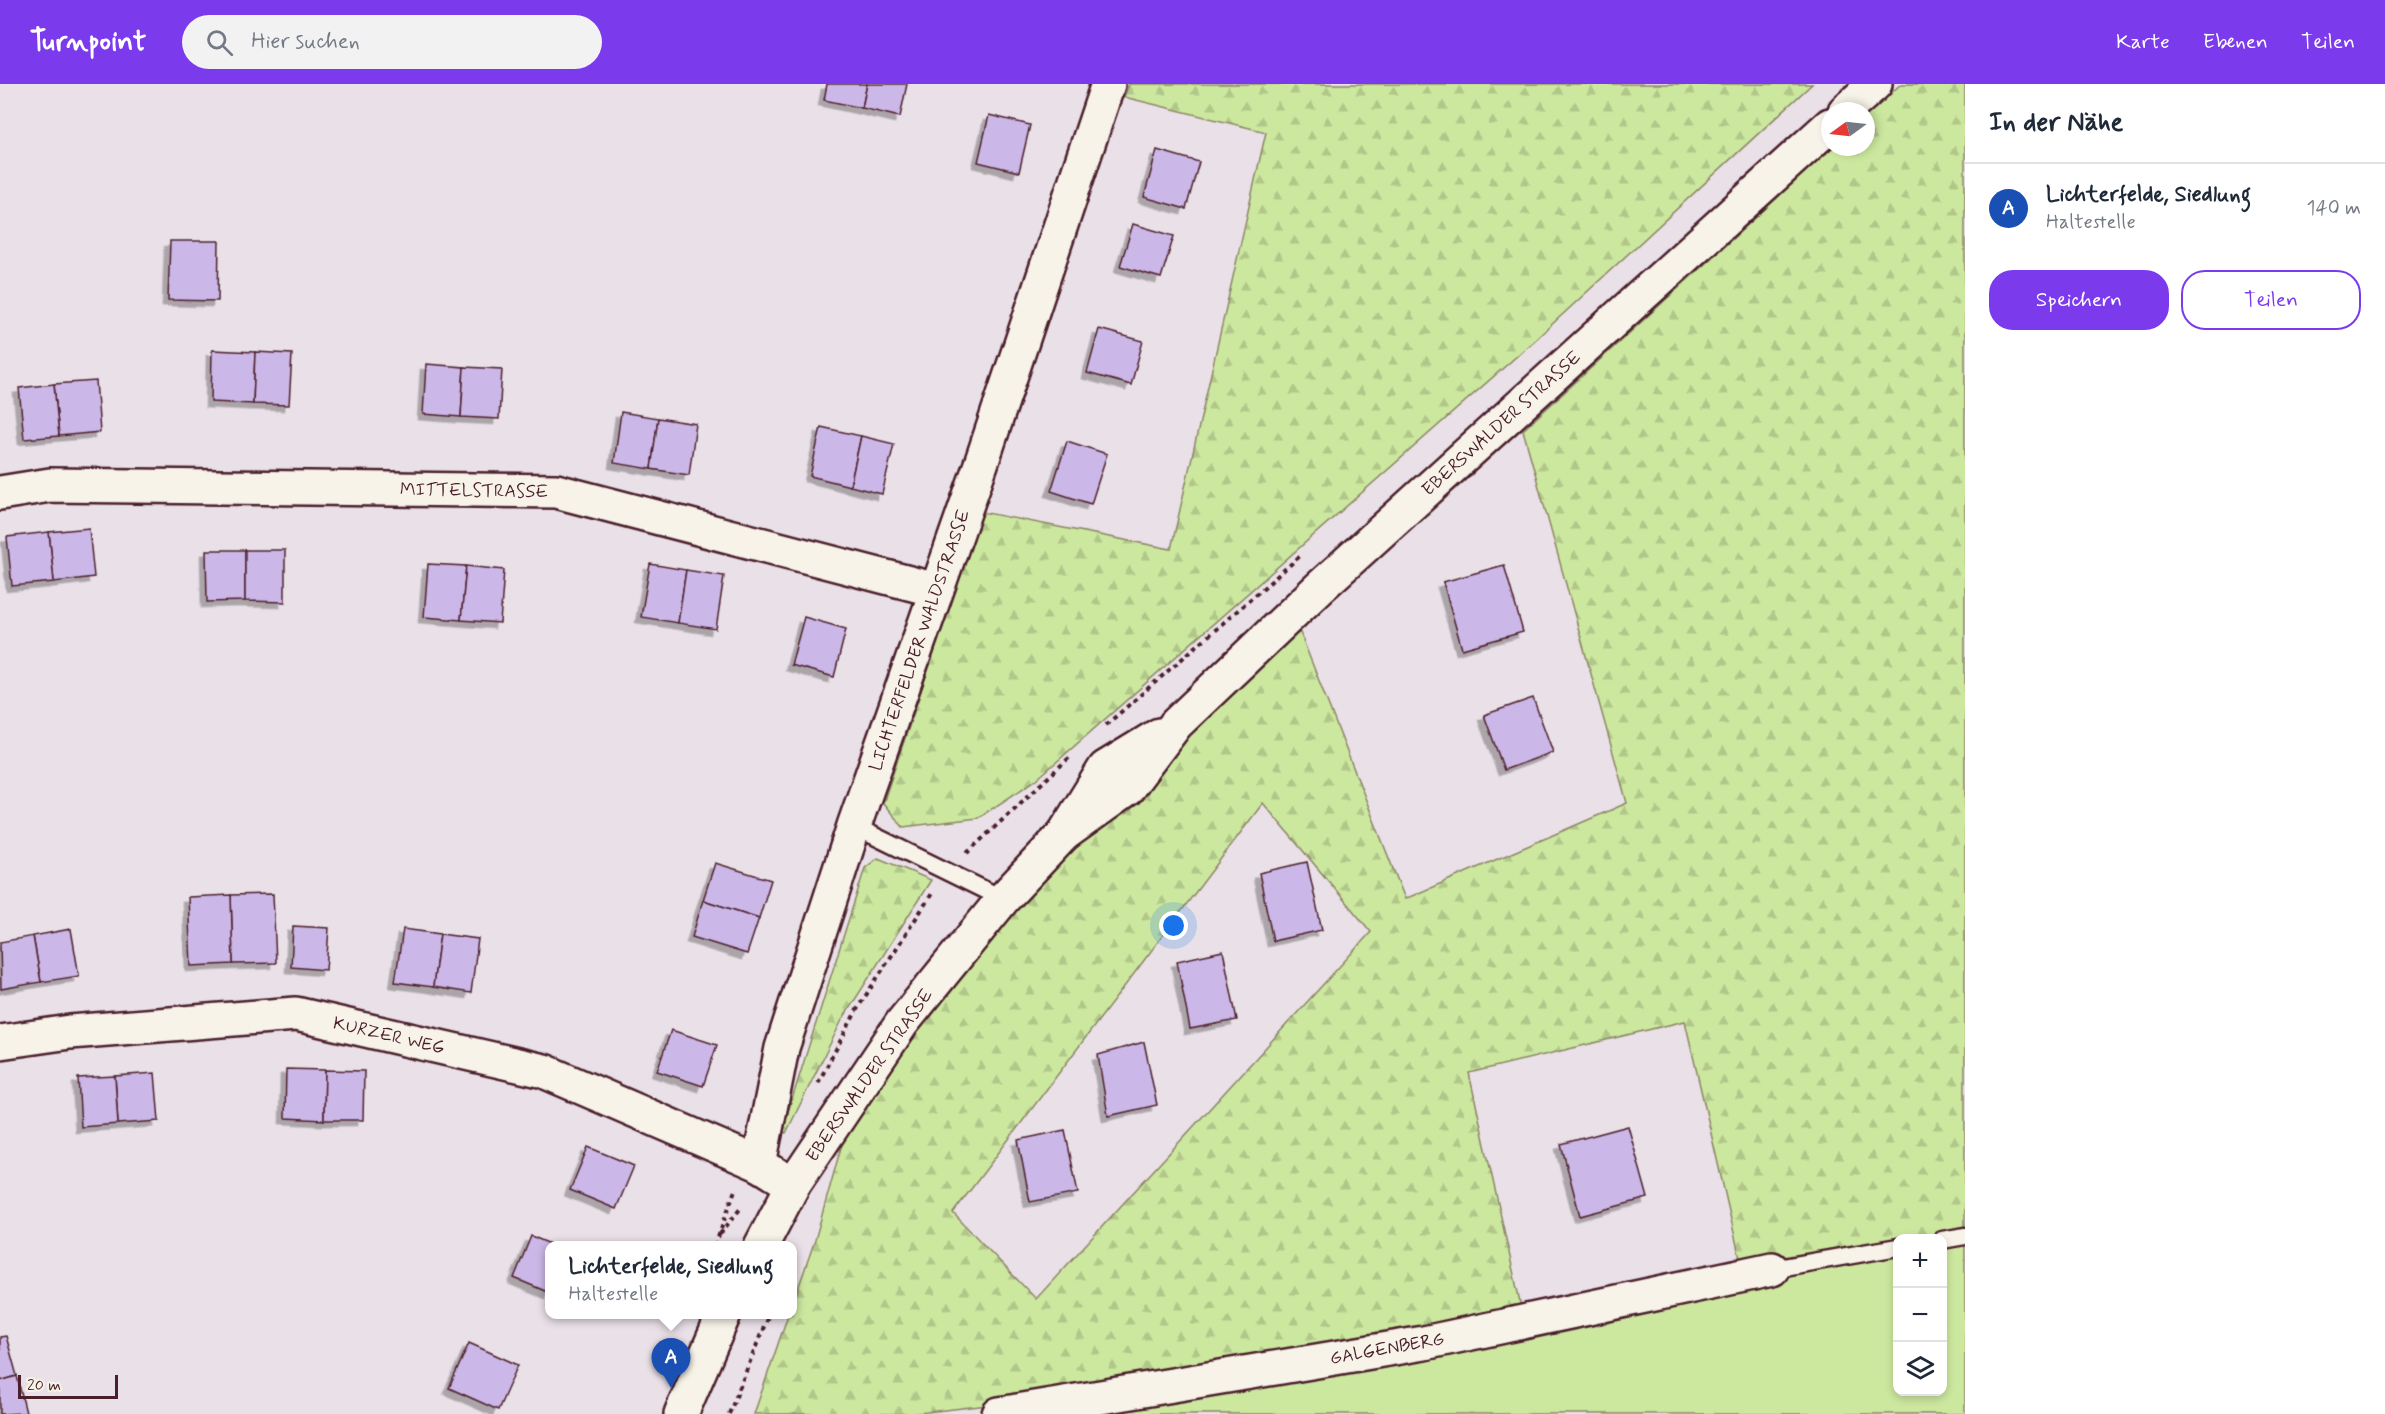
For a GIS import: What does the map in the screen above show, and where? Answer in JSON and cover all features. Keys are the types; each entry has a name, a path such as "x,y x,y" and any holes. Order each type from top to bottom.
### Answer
{"street":[{"name":"LICHTERFELDER WALDSTRASSE","path":"753,1161 782,1048 854,826 981,464 1108,84"},
{"path":"1855,102 1875,84"},
{"name":"EBERSWALDER STRASSE","path":"762,1241 793,1185 902,1023 1003,899 1064,834 1127,789 1176,724 1319,588 1821,133"},
{"name":"MITTELSTRASSE","path":"0,493 50,485 556,491 936,590"},
{"name":"KURZER WEG","path":"0,1042 70,1032 296,1014 544,1071 753,1161"},
{"path":"753,1161 793,1185"},
{"name":"GALGENBERG","path":"999,1414 1424,1343 1772,1269"},
{"path":"681,1414 722,1319"}],"lane":[{"path":"854,826 1003,899"},
{"path":"1947,1239 1965,1236"},
{"path":"1772,1269 1893,1248"}],"path":[{"path":"718,1241 753,1161"},
{"path":"729,1414 767,1319"}],"green space":[{"path":"1129,84 1812,84 1535,340 1036,780 978,818 903,827 883,803 982,512 1171,549 1266,132 1124,97"},
{"path":"1901,84 1965,84 1965,1237 1947,1237 1947,1234 1893,1234 1893,1245 1741,1263 1685,1021 1469,1073 1522,1311 997,1404 910,1414 754,1414 787,1319 797,1319 797,1292 815,1240 847,1126 886,1064 1035,883 1193,727 1299,630 1405,899 1627,803 1523,430 1823,156 1875,156 1875,108","holes":["1263,803 1371,932 1036,1299 953,1213"]},
{"path":"878,858 931,880 842,1020 786,1133 782,1131 865,868"},
{"path":"1965,1237 1965,1414 1080,1414 1760,1261 1893,1245 1893,1396 1947,1396 1947,1239"}],"building":[{"path":"827,84 867,84 862,108 824,100"},
{"path":"867,84 907,84 900,117 862,108"},
{"path":"989,115 1030,125 1019,172 978,162"},
{"path":"1157,150 1199,162 1186,209 1144,197"},
{"path":"1133,224 1174,236 1161,278 1120,266"},
{"path":"170,241 219,241 218,301 168,300"},
{"path":"1099,329 1143,341 1131,385 1087,373"},
{"path":"212,350 255,352 253,404 211,402"},
{"path":"255,352 292,354 289,405 253,404"},
{"path":"426,364 464,367 461,417 423,414"},
{"path":"464,367 502,369 499,419 461,417"},
{"path":"96,381 100,432 59,436 54,384"},
{"path":"54,384 59,436 24,439 19,388"},
{"path":"621,412 658,418 651,469 614,463"},
{"path":"658,418 696,424 689,475 651,469"},
{"path":"821,427 861,436 850,486 810,476"},
{"path":"861,436 894,444 882,494 850,486"},
{"path":"1067,441 1107,454 1091,504 1051,491"},
{"path":"89,528 94,577 54,582 49,532"},
{"path":"49,532 54,582 12,586 7,537"},
{"path":"206,550 245,550 245,601 207,602"},
{"path":"245,550 285,550 285,602 245,601"},
{"path":"428,564 466,566 461,620 424,617"},
{"path":"650,564 686,570 678,623 641,617"},
{"path":"1504,565 1523,632 1462,649 1443,582"},
{"path":"466,566 504,570 500,623 461,620"},
{"path":"686,570 724,576 716,629 678,623"},
{"path":"804,617 846,629 834,677 791,665"},
{"path":"1533,698 1553,752 1504,770 1484,715"},
{"path":"1307,862 1322,930 1273,941 1259,873"},
{"path":"715,863 771,880 759,918 703,900"},
{"path":"273,894 276,963 233,964 231,895"},
{"path":"231,895 233,964 191,966 188,897"},
{"path":"703,900 759,918 747,954 692,937"},
{"path":"293,926 329,928 326,970 291,967"},
{"path":"71,929 79,976 41,982 33,936"},
{"path":"403,929 440,934 433,987 395,982"},
{"path":"440,934 478,939 471,993 433,987"},
{"path":"33,936 41,982 1,989 0,942"},
{"path":"1223,951 1237,1020 1190,1029 1177,961"},
{"path":"671,1030 717,1045 703,1086 657,1071"},
{"path":"1144,1042 1157,1105 1108,1116 1098,1055"},
{"path":"286,1069 325,1070 324,1120 285,1118"},
{"path":"325,1070 364,1071 363,1120 324,1120"},
{"path":"155,1073 159,1121 118,1124 115,1076"},
{"path":"115,1076 118,1124 81,1127 78,1078"},
{"path":"1628,1126 1648,1198 1580,1216 1561,1144"},
{"path":"1065,1130 1078,1193 1030,1202 1018,1140"},
{"path":"588,1147 634,1166 616,1209 570,1190"},
{"path":"531,1236 545,1242 545,1291 514,1278"},
{"path":"6,1336 17,1376 0,1381 0,1337"},
{"path":"469,1343 518,1365 498,1410 449,1388"},
{"path":"17,1376 26,1413 0,1414 0,1381"}],"place":[{"name":"Lichterfelde, Siedlung","path":"671,1388"}]}
